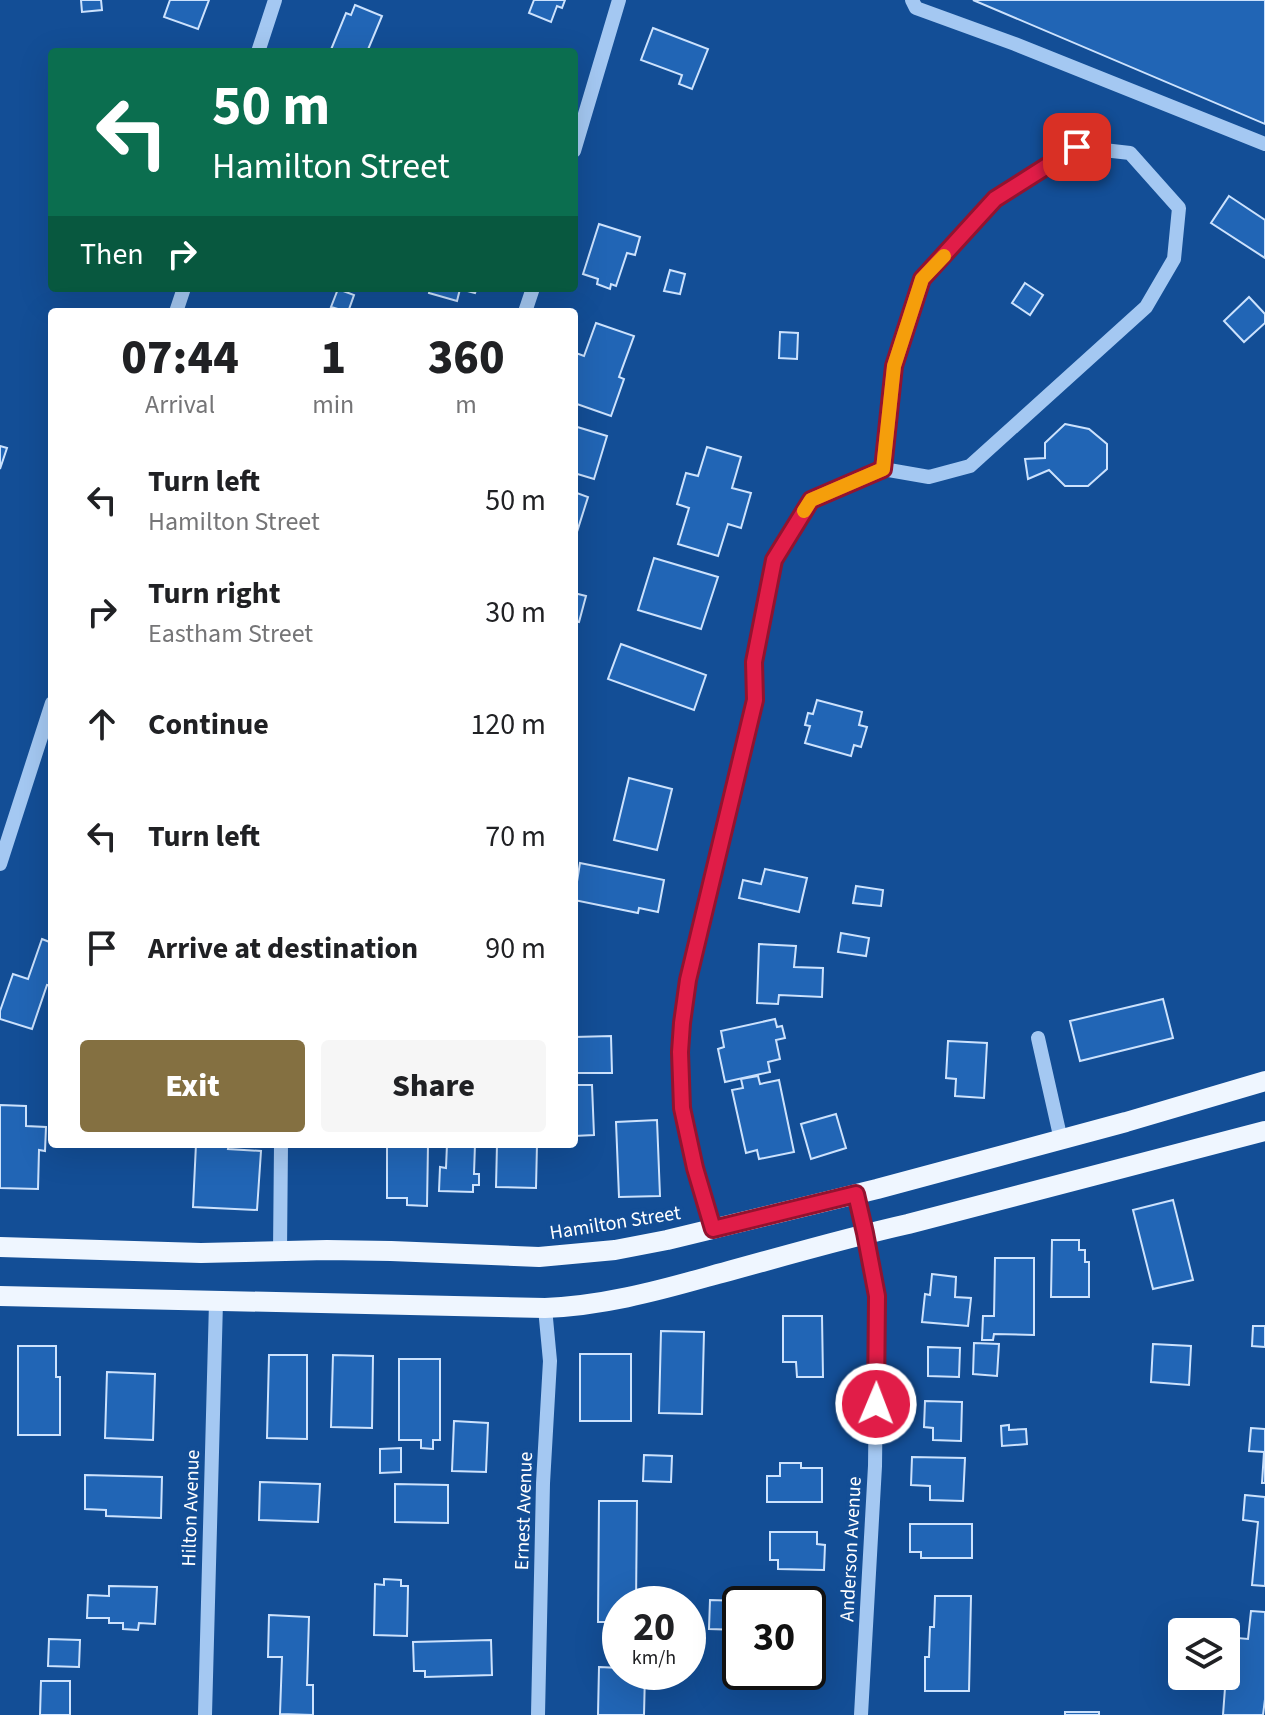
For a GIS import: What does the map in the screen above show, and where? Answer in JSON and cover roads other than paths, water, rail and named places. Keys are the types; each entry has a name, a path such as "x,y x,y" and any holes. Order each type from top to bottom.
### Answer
{"main road":[{"name":"Hamilton Street","path":"0,1247 201,1253 391,1251 539,1257 615,1250 856,1194 1061,1140 1265,1081"},
{"path":"0,1296 570,1307 625,1298 1265,1131"}],"street":[{"path":"259,48 275,0"},
{"path":"578,138 619,0"},
{"path":"912,0 916,8 1015,44 1265,144"},
{"path":"713,1229 692,1159 682,1108 682,1023 688,980 755,700 754,662 774,560 811,500 883,469 929,477 970,466 1146,307 1174,259 1179,208 1130,153 1077,147 995,199 922,279 894,366 883,469"},
{"path":"0,864 48,715"},
{"path":"1038,1038 1061,1140"},
{"path":"280,1251 281,1148"},
{"name":"Anderson Avenue","path":"856,1194 877,1296 875,1466 861,1715"},
{"name":"Hilton Avenue","path":"205,1715 216,1302"},
{"name":"Ernest Avenue","path":"538,1715 543,1483 550,1361 545,1308"}]}
